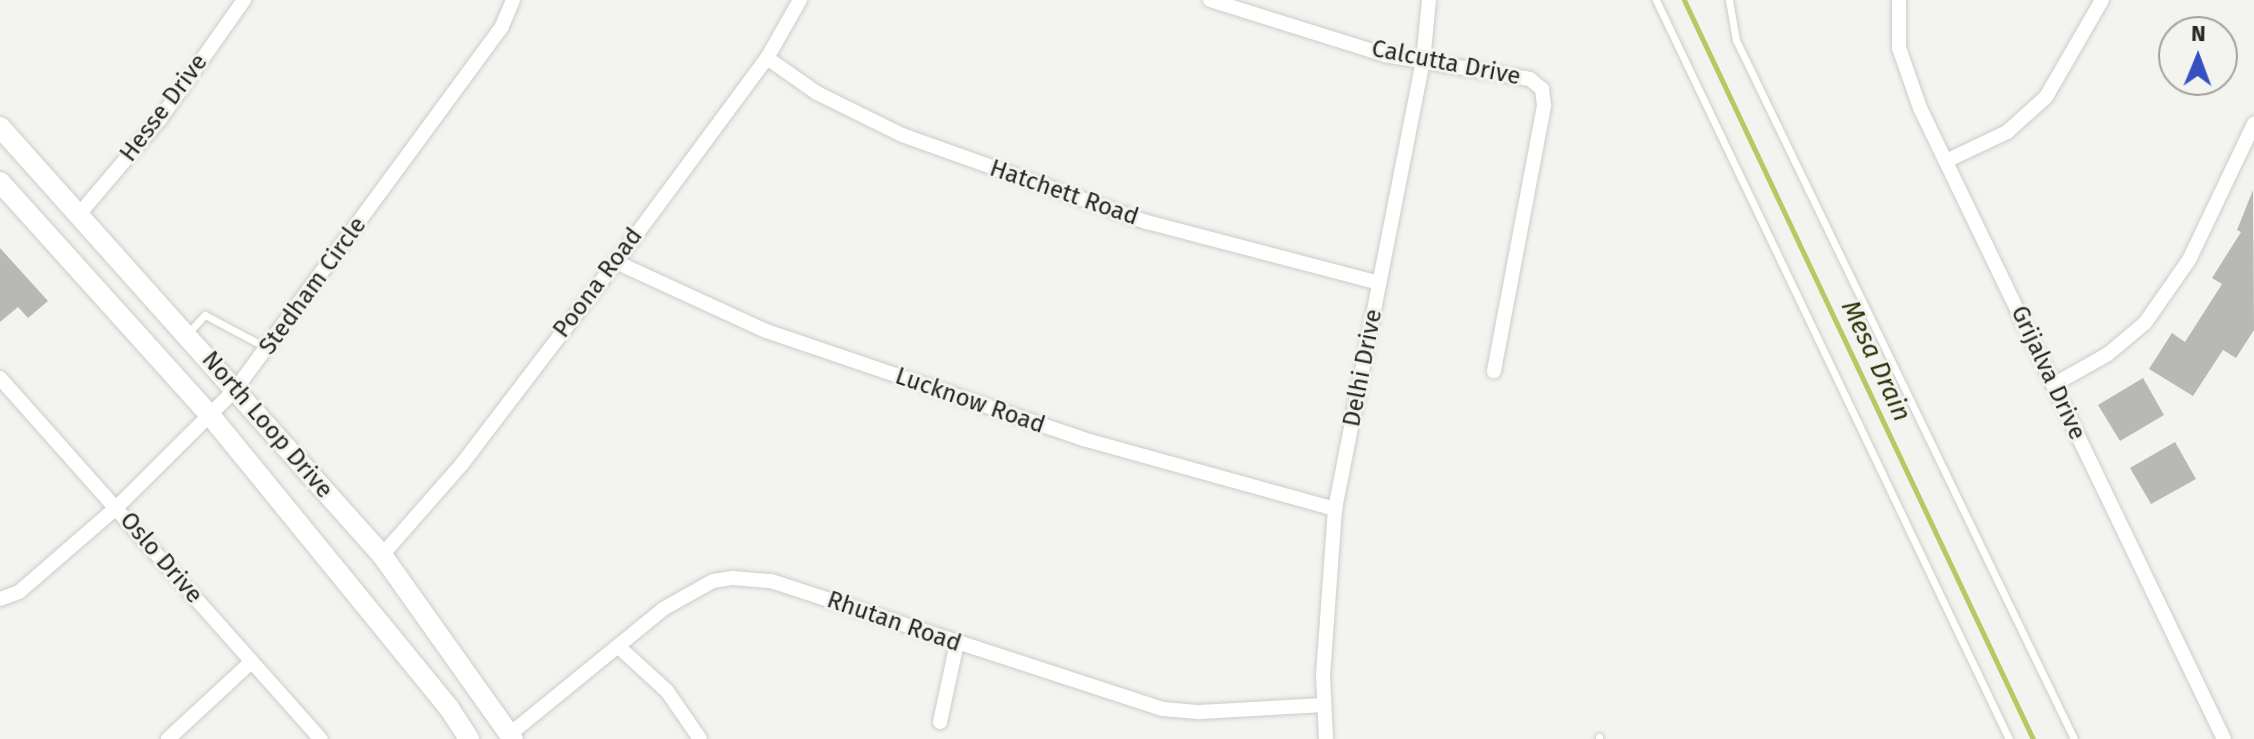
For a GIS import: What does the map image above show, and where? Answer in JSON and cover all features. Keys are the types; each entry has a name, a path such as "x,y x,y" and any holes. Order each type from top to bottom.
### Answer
{"main road":[{"name":"North Loop Drive","path":"0,127 81,212 382,555 511,737"},
{"name":"North Loop Drive","path":"0,182 210,415 449,708 469,739"}],"street":[{"name":"Hesse Drive","path":"81,212 160,119 244,0"},
{"name":"Stedham Circle","path":"0,599 19,592 117,507 235,390 502,26 513,0"},
{"name":"Poona Road","path":"382,555 462,464 616,262 767,58 800,0"},
{"name":"Calcutta Drive","path":"1210,0 1385,55 1530,79 1545,97 1494,371"},
{"name":"Delhi Drive","path":"1326,739 1323,705 1335,509 1423,62 1429,0"},
{"name":"Grijalva Drive","path":"1899,0 1899,48 1910,84 2224,739"},
{"path":"1946,161 2007,132 2046,97 2102,0"},
{"name":"Hatchett Road","path":"767,58 844,109 902,135 1147,222 1379,283"},
{"path":"2053,385 2108,354 2145,323 2189,260 2254,124"},
{"name":"Lucknow Road","path":"616,262 766,331 1023,419 1335,509"},
{"name":"Oslo Drive","path":"0,378 117,507 250,663 321,739"},
{"name":"Rhutan Road","path":"511,737 694,589 733,578 771,581 1163,709 1323,705"},
{"path":"940,722 957,643"},
{"path":"620,648 667,691 700,739"},
{"path":"168,739 250,663"}],"lane":[{"path":"1656,0 2009,739"},
{"path":"1729,0 1736,40 2074,739"},
{"path":"187,334 205,315 267,348"}],"building":[{"path":"2253,190 2254,330 2236,358 2223,350 2193,396 2149,369 2172,333 2185,342 2222,284 2212,278 2241,232 2237,230"},
{"path":"0,248 48,301 28,318 18,307 0,322"},
{"path":"2143,378 2164,415 2120,441 2098,405"},
{"path":"2175,442 2196,479 2151,504 2130,468"}],"waterway":[{"name":"Mesa Drain","path":"1684,0 2033,739"}]}
